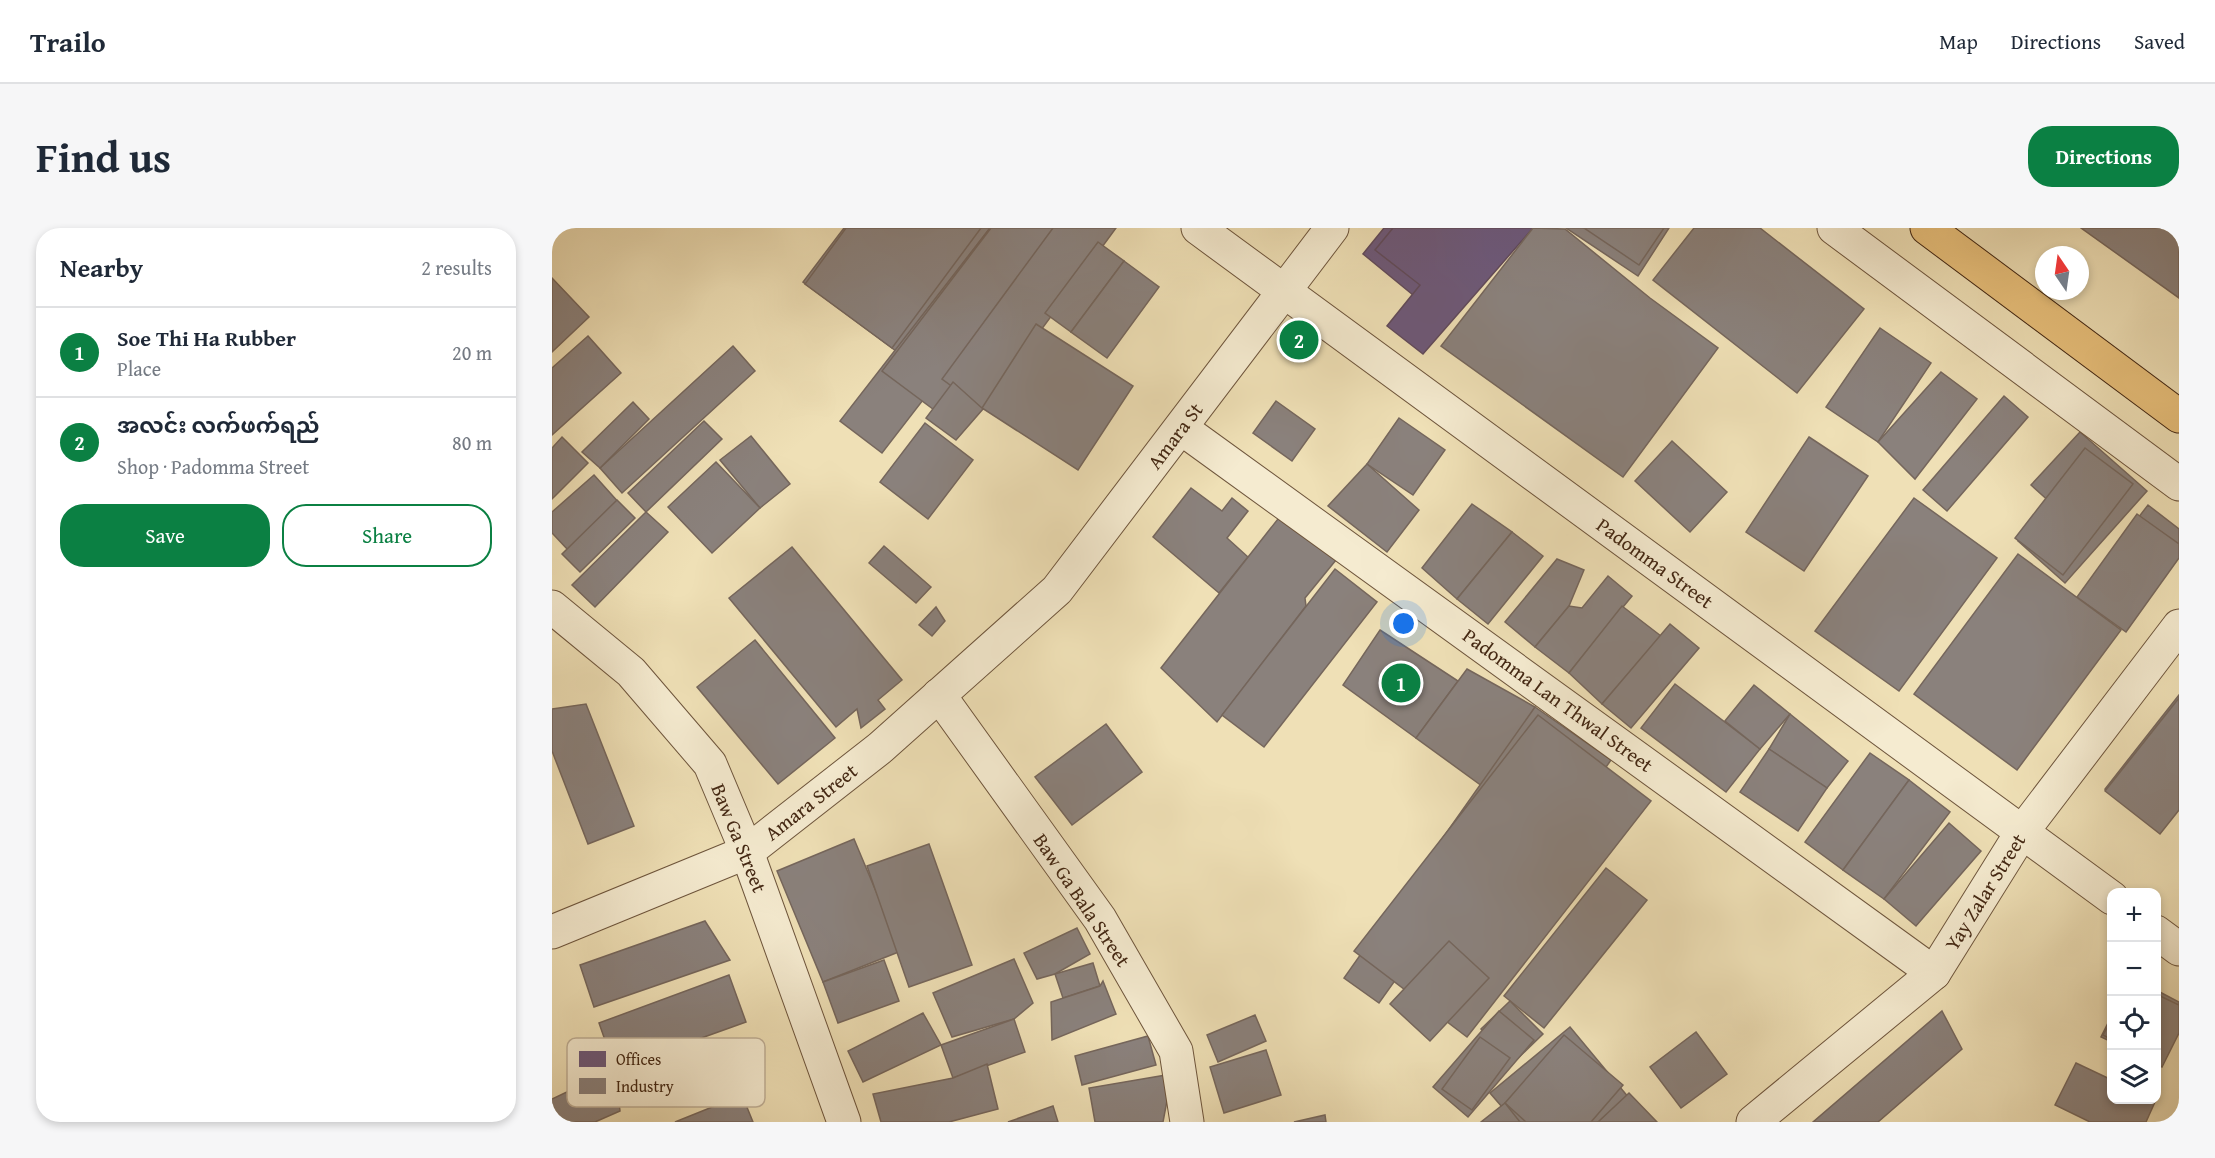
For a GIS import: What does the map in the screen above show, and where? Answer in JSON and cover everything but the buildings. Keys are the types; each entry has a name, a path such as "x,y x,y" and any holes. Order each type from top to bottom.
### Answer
{"main road":[{"path":"1927,228 2179,416"}],"street":[{"name":"Padomma Street","path":"1198,228 2107,894"},
{"name":"Amara St","path":"1006,635 1057,590 1286,292 1332,228"},
{"path":"1834,228 2179,484"},
{"name":"Padomma Lan Thwal Street","path":"1181,428 1934,973"},
{"name":"Baw Ga Street","path":"552,607 631,672 710,764 747,852 844,1122"},
{"name":"Yay Zalar Street","path":"1753,1122 1934,973 2022,832 2179,626"},
{"name":"Amara Street","path":"552,932 747,852 880,748 1006,635"},
{"name":"Baw Ga Bala Street","path":"939,695 1100,919 1176,1051 1186,1122"},
{"path":"2161,935 2179,949"}],"place":[{"name":"အလင်း လက်ဖက်ရည်","path":"1299,340"},
{"name":"Soe Thi Ha Rubber","path":"1401,683"}]}
